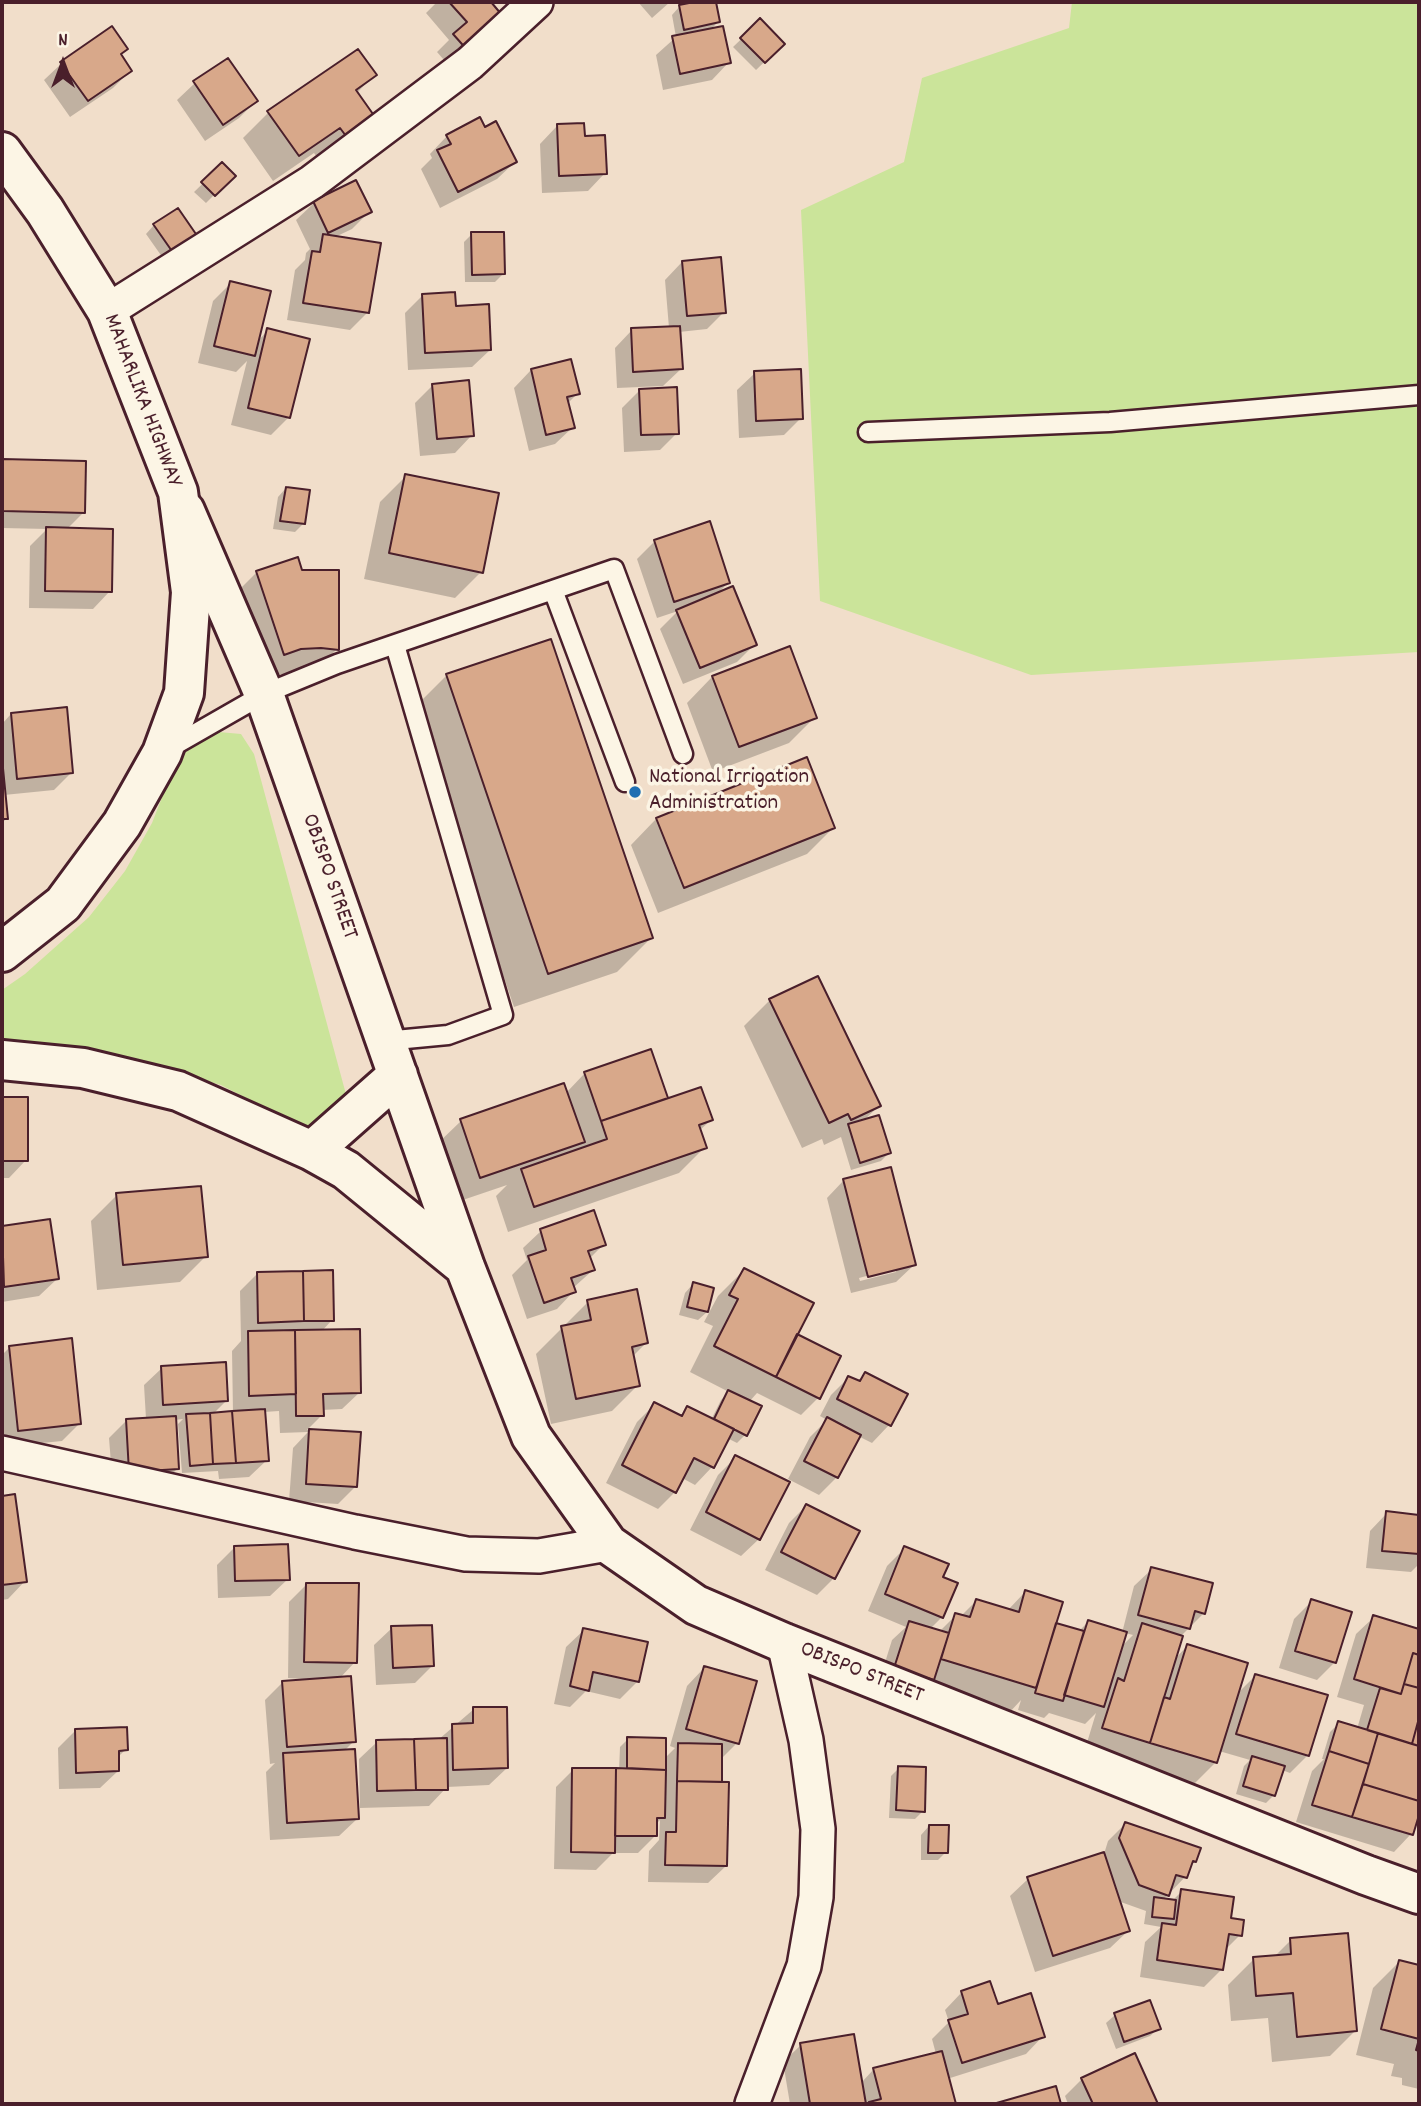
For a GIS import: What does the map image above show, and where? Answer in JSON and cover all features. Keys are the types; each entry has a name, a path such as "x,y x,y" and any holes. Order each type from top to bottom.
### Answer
{"main road":[{"name":"MAHARLIKA HIGHWAY","path":"2,152 45,211 107,311 178,492 191,592 184,693 162,753 122,824 63,904 2,952"},
{"name":"OBISPO STREET","path":"178,492 264,694 465,1267 530,1436 608,1544 696,1605 784,1643 1419,1894"},
{"path":"312,1152 391,1058"},
{"name":"OBISPO STREET","path":"2,1060 83,1068 178,1091 346,1170 465,1267"}],"street":[{"path":"107,311 312,182 470,63 536,2"},
{"path":"2,1453 355,1532 466,1554 539,1556 608,1544"},
{"path":"752,2104 804,1965 816,1897 818,1829 806,1740 784,1643"}],"lane":[{"path":"868,432 1110,422 1419,395"},
{"path":"162,753 264,694 337,664 614,569 683,754"},
{"path":"553,590 625,782"},
{"path":"391,1058 503,1015 395,645"}],"green space":[{"path":"1072,2 1419,2 1419,652 1031,675 820,601 801,210 904,162 922,78 1069,28"},
{"path":"219,732 241,734 254,754 347,1098 312,1132 221,1085 124,1058 46,1046 2,1045 2,990 25,974 89,917 125,871 152,823 177,759 196,744"}],"building":[{"path":"449,2 491,2 507,21 469,52 453,34 467,22"},
{"path":"716,2 720,22 684,30 679,5"},
{"path":"760,18 785,44 765,63 740,38"},
{"path":"112,26 128,49 121,54 132,71 88,101 60,62"},
{"path":"723,26 731,63 680,74 672,36"},
{"path":"358,49 377,75 356,90 380,124 352,144 340,128 299,156 267,111"},
{"path":"228,58 258,101 223,125 193,81"},
{"path":"480,117 485,127 496,121 517,162 458,192 437,150 451,144 446,135"},
{"path":"584,123 585,136 605,135 607,174 559,176 557,124"},
{"path":"222,162 236,176 215,196 201,182"},
{"path":"356,180 372,212 328,233 313,201"},
{"path":"178,208 198,237 174,254 153,224"},
{"path":"471,232 504,232 505,274 472,275"},
{"path":"323,234 381,243 369,313 303,303 312,251 320,252"},
{"path":"721,257 726,313 687,316 682,261"},
{"path":"230,281 271,291 255,356 214,346"},
{"path":"455,292 456,306 489,304 491,350 425,353 422,294"},
{"path":"680,326 683,369 633,372 631,328"},
{"path":"267,328 310,339 290,418 248,408"},
{"path":"571,359 580,394 567,397 575,428 546,435 531,369"},
{"path":"801,369 803,419 756,421 754,371"},
{"path":"469,380 474,436 437,439 432,384"},
{"path":"677,387 679,434 641,435 639,389"},
{"path":"2,459 86,461 85,513 2,511"},
{"path":"405,474 499,493 483,573 389,553"},
{"path":"286,487 310,490 305,524 280,521"},
{"path":"710,521 730,583 674,602 654,540"},
{"path":"46,527 113,529 112,592 45,591"},
{"path":"298,557 302,570 339,570 339,650 301,649 284,655 256,571"},
{"path":"733,586 757,645 700,668 676,610"},
{"path":"551,639 653,938 548,974 446,674"},
{"path":"790,646 817,718 739,747 712,676"},
{"path":"67,707 73,773 17,779 11,713"},
{"path":"807,757 835,828 684,888 656,818"},
{"path":"2,758 8,819 2,819"},
{"path":"818,976 881,1106 851,1120 848,1114 829,1123 769,999"},
{"path":"651,1049 668,1098 601,1121 584,1072"},
{"path":"564,1083 585,1142 480,1178 460,1119"},
{"path":"701,1087 713,1120 699,1125 707,1148 534,1207 521,1169 607,1139 601,1121"},
{"path":"2,1097 28,1097 28,1161 2,1161"},
{"path":"879,1115 891,1153 860,1163 848,1124"},
{"path":"891,1167 916,1265 868,1277 843,1179"},
{"path":"201,1186 208,1257 123,1265 116,1193"},
{"path":"594,1210 606,1245 588,1251 595,1270 571,1278 576,1292 544,1303 528,1256 546,1250 540,1229"},
{"path":"50,1219 59,1279 4,1287 2,1226"},
{"path":"744,1268 814,1303 776,1377 714,1346 738,1299 729,1295"},
{"path":"333,1270 334,1321 304,1321 303,1271"},
{"path":"303,1271 304,1321 258,1323 257,1272"},
{"path":"693,1282 714,1288 708,1312 687,1307"},
{"path":"637,1289 648,1343 632,1347 640,1386 576,1399 561,1326 591,1320 587,1300"},
{"path":"360,1329 361,1393 323,1394 324,1416 296,1416 295,1330"},
{"path":"295,1330 296,1394 249,1396 248,1331"},
{"path":"797,1334 841,1356 820,1399 776,1377"},
{"path":"72,1338 81,1424 18,1431 9,1346"},
{"path":"226,1362 228,1401 163,1405 161,1366"},
{"path":"865,1372 908,1394 891,1426 837,1399 848,1376 860,1381"},
{"path":"728,1390 762,1406 747,1436 714,1419"},
{"path":"654,1402 682,1416 687,1406 734,1429 714,1468 694,1458 676,1493 622,1465"},
{"path":"265,1409 269,1461 236,1463 232,1411"},
{"path":"232,1411 236,1463 213,1464 210,1413"},
{"path":"210,1413 213,1464 190,1466 186,1414"},
{"path":"176,1416 179,1469 129,1472 126,1419"},
{"path":"827,1417 861,1435 838,1478 804,1461"},
{"path":"309,1429 361,1432 357,1487 306,1484"},
{"path":"735,1455 790,1482 760,1540 706,1512"},
{"path":"15,1494 27,1582 2,1585 2,1496"},
{"path":"806,1504 860,1531 835,1579 781,1552"},
{"path":"1386,1511 1419,1515 1419,1554 1382,1551"},
{"path":"288,1544 290,1580 235,1581 234,1546"},
{"path":"904,1546 949,1564 943,1577 958,1583 943,1618 885,1594"},
{"path":"1151,1567 1213,1583 1205,1614 1195,1611 1190,1629 1138,1615"},
{"path":"306,1583 359,1583 357,1663 304,1662"},
{"path":"1025,1590 1063,1602 1036,1688 941,1659 955,1613 970,1617 976,1599 1019,1612"},
{"path":"1311,1599 1352,1612 1336,1663 1295,1651"},
{"path":"1373,1615 1419,1629 1419,1655 1413,1653 1401,1694 1354,1679"},
{"path":"1088,1620 1127,1632 1104,1707 1064,1695"},
{"path":"909,1621 949,1633 934,1680 894,1668"},
{"path":"1056,1623 1084,1631 1063,1701 1035,1693"},
{"path":"1142,1623 1183,1636 1150,1743 1102,1728 1118,1678 1124,1681"},
{"path":"432,1625 434,1666 393,1668 391,1626"},
{"path":"583,1628 648,1642 639,1682 593,1672 589,1691 570,1686"},
{"path":"1187,1644 1248,1663 1217,1763 1150,1743 1164,1697 1170,1699"},
{"path":"1413,1653 1419,1655 1419,1688 1404,1684"},
{"path":"704,1666 757,1681 739,1744 686,1729"},
{"path":"1255,1674 1328,1695 1309,1756 1236,1734"},
{"path":"351,1676 356,1742 287,1747 282,1681"},
{"path":"1404,1684 1419,1688 1419,1718 1412,1744 1367,1730 1380,1688 1401,1694"},
{"path":"473,1707 507,1707 508,1768 453,1770 452,1724 473,1723"},
{"path":"1419,1718 1419,1746 1412,1744"},
{"path":"1338,1721 1378,1733 1369,1764 1329,1751"},
{"path":"127,1727 128,1750 119,1751 119,1771 76,1773 75,1729"},
{"path":"1378,1733 1419,1746 1419,1801 1363,1784"},
{"path":"627,1737 666,1738 666,1770 627,1768"},
{"path":"447,1738 448,1790 416,1790 414,1739"},
{"path":"414,1739 416,1790 377,1791 376,1740"},
{"path":"678,1743 722,1744 722,1782 677,1781"},
{"path":"355,1749 359,1819 287,1823 283,1753"},
{"path":"1329,1751 1369,1764 1352,1817 1312,1805"},
{"path":"1252,1756 1285,1766 1275,1796 1243,1786"},
{"path":"898,1766 926,1767 925,1812 896,1810"},
{"path":"572,1768 616,1768 615,1853 571,1852"},
{"path":"616,1768 666,1770 665,1818 657,1818 657,1836 615,1836"},
{"path":"677,1781 729,1782 727,1866 665,1865 666,1832 676,1832"},
{"path":"1363,1784 1419,1801 1419,1815 1413,1835 1352,1817"},
{"path":"1125,1822 1201,1848 1187,1878 1176,1875 1169,1896 1139,1885 1119,1838"},
{"path":"929,1825 949,1825 948,1853 928,1853"},
{"path":"1104,1852 1130,1931 1053,1956 1027,1877"},
{"path":"1181,1889 1234,1897 1231,1918 1244,1920 1242,1936 1229,1934 1223,1970 1157,1960 1162,1923 1176,1925"},
{"path":"1154,1897 1176,1900 1174,1919 1152,1917"},
{"path":"1348,1933 1357,2031 1297,2037 1293,1993 1256,1996 1253,1957 1291,1954 1290,1938"},
{"path":"1399,1960 1419,1965 1419,2039 1381,2029"},
{"path":"990,1981 998,2004 1031,1993 1045,2037 962,2063 948,2020 968,2014 961,1991"},
{"path":"1150,2000 1161,2029 1124,2042 1114,2013"},
{"path":"854,2034 866,2104 810,2104 800,2043"},
{"path":"942,2051 956,2104 870,2104 869,2102 881,2099 873,2068"},
{"path":"1135,2053 1158,2104 1093,2104 1081,2078"},
{"path":"1056,2086 1061,2104 993,2104"}],"place":[{"name":"National Irrigation Administration","path":"635,792"}]}
